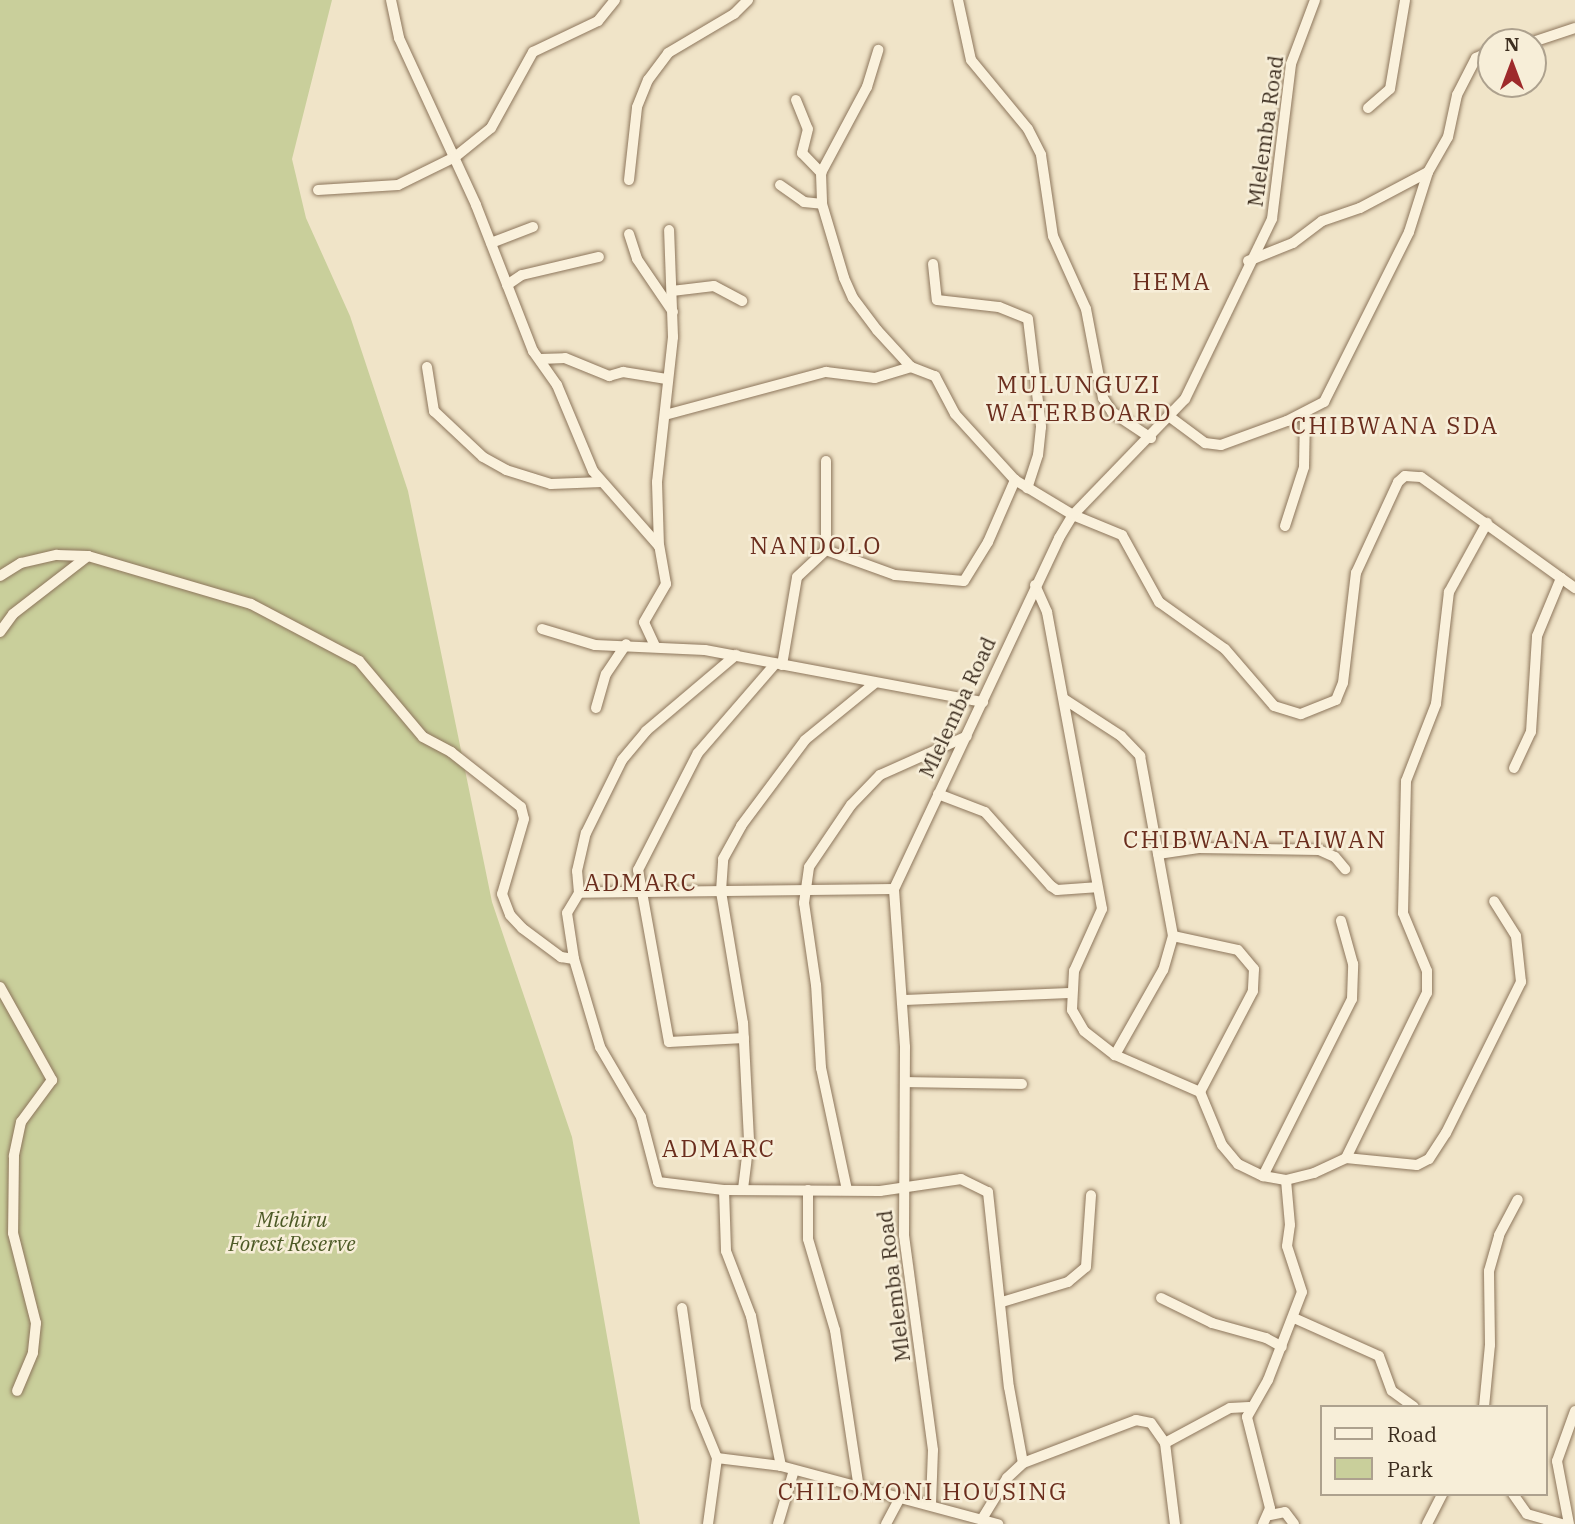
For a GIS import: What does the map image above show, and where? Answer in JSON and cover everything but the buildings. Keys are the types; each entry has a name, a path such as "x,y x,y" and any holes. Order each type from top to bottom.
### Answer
{"street":[{"path":"391,0 399,38 455,157 533,351 553,377 585,455 602,482 659,546"},
{"path":"318,190 398,186 455,157 491,128 533,52 598,21 615,0"},
{"path":"628,180 637,107 648,80 668,54 734,14 748,0"},
{"path":"958,0 971,60 1028,129 1041,155 1053,236 1086,309 1103,398 1112,412 1151,438"},
{"name":"Mlelemba Road","path":"932,1504 933,1450 908,1286 902,1191 906,1082 904,1000 894,889 983,702 1035,584 1073,515 1170,417 1196,379 1248,261 1276,207 1291,64 1315,0"},
{"path":"1368,108 1389,93 1405,0"},
{"path":"1547,37 1575,28"},
{"path":"878,50 867,87 821,173 822,204 853,298 911,367 935,376 955,414 1015,481 1073,515 1122,535 1134,549 1160,602 1226,649 1274,706 1301,714 1328,707 1341,691 1354,582 1401,478 1421,477 1575,588"},
{"path":"1170,417 1215,445 1305,413 1324,402 1335,387 1409,232 1427,172 1448,137 1454,101 1477,58"},
{"path":"796,100 808,129 802,153 821,173"},
{"path":"1248,261 1293,243 1322,221 1360,208 1427,172"},
{"path":"780,186 804,202 822,204"},
{"path":"491,243 533,228"},
{"path":"655,646 644,622 666,584 659,546 657,482 674,312 669,230"},
{"path":"629,234 637,259 674,312"},
{"path":"507,285 522,275 599,257"},
{"path":"933,264 937,300 999,307 1028,319 1041,427 1038,455 1027,488"},
{"path":"672,291 714,286 742,301"},
{"path":"540,359 565,358 609,376 623,372 666,379"},
{"path":"427,367 434,411 484,457 506,470 551,484 602,482"},
{"path":"665,415 826,372 875,378 911,367"},
{"path":"1285,526 1304,467 1305,413"},
{"path":"744,1038 669,1042 638,870 682,778 714,733 778,664 797,577 826,550 826,461"},
{"path":"826,550 895,575 964,581 988,542 1015,481"},
{"path":"1346,1158 1427,993 1427,971 1403,913 1406,781 1436,704 1449,592 1487,523"},
{"path":"0,576 21,563 57,555 88,556 251,604 359,661 423,737 451,752 521,807 524,819 502,894 510,915 522,928 561,957 574,959"},
{"path":"0,632 13,614 88,556"},
{"path":"1514,768 1529,740 1537,636 1561,578"},
{"path":"1035,584 1047,612 1065,699 1102,913 1075,966 1070,993 1079,1025 1115,1055 1200,1091 1231,1158 1263,1176 1286,1180 1314,1174 1346,1158 1417,1165 1429,1159 1446,1133 1521,982 1516,936 1494,901"},
{"path":"542,629 594,645 655,646 736,655 983,702"},
{"path":"596,708 606,674 626,644"},
{"path":"736,655 646,731 622,760 586,833 577,871 579,893 567,907 574,959 600,1047 640,1117 658,1182 724,1190 902,1191 961,1180 988,1192 1002,1302 1009,1387 1023,1463"},
{"path":"743,1189 749,1140 744,1038 721,891 723,859 741,826 805,740 875,683"},
{"path":"1065,699 1138,752 1173,936 1163,970 1115,1055"},
{"path":"847,1190 821,1068 804,889 813,858 870,784 894,766 967,736"},
{"path":"938,794 985,812 1057,890 1096,887"},
{"path":"1158,854 1199,848 1320,850 1335,857 1345,869"},
{"path":"579,893 894,889"},
{"path":"1263,1176 1352,999 1353,964 1341,921"},
{"path":"1173,936 1238,950 1254,969 1253,991 1200,1091"},
{"path":"0,987 52,1080 17,1131 13,1233 36,1323 33,1353 17,1391"},
{"path":"904,1000 1070,993"},
{"path":"906,1082 1022,1084"},
{"path":"1270,1515 1248,1432 1249,1407 1282,1347 1302,1292 1287,1246 1290,1225 1286,1180"},
{"path":"724,1190 726,1251 751,1316 781,1466"},
{"path":"808,1190 808,1239 835,1330 859,1488"},
{"path":"1002,1302 1068,1282 1086,1267 1091,1195"},
{"path":"1484,1405 1490,1345 1489,1271 1499,1234 1518,1200"},
{"path":"1161,1298 1212,1323 1266,1338 1282,1347"},
{"path":"682,1308 698,1418 717,1458 708,1524"},
{"path":"1294,1318 1379,1356 1392,1391 1411,1405"},
{"path":"1165,1443 1220,1412 1249,1407"},
{"path":"1569,1524 1557,1461 1575,1411"},
{"path":"985,1521 1007,1478 1023,1463 1136,1420 1151,1423 1165,1443 1175,1524"},
{"path":"717,1458 794,1469 859,1488 932,1504 998,1524"},
{"path":"778,1524 794,1469"},
{"path":"1427,1524 1441,1496"},
{"path":"1514,1496 1527,1514 1563,1524"},
{"path":"886,1524 900,1498"},
{"path":"1263,1524 1270,1515 1285,1512 1294,1524"}],"green space":[{"name":"Michiru Forest Reserve","path":"0,0 332,0 292,159 306,218 350,316 408,491 492,902 572,1137 640,1524 0,1524"}],"district":[{"name":"HEMA","path":"1172,282"},
{"name":"MULUNGUZI WATERBOARD","path":"1079,399"},
{"name":"CHIBWANA SDA","path":"1395,426"},
{"name":"NANDOLO","path":"816,546"},
{"name":"CHIBWANA TAIWAN","path":"1255,840"},
{"name":"ADMARC","path":"641,883"},
{"name":"ADMARC","path":"719,1149"},
{"name":"CHILOMONI HOUSING","path":"923,1492"}]}
